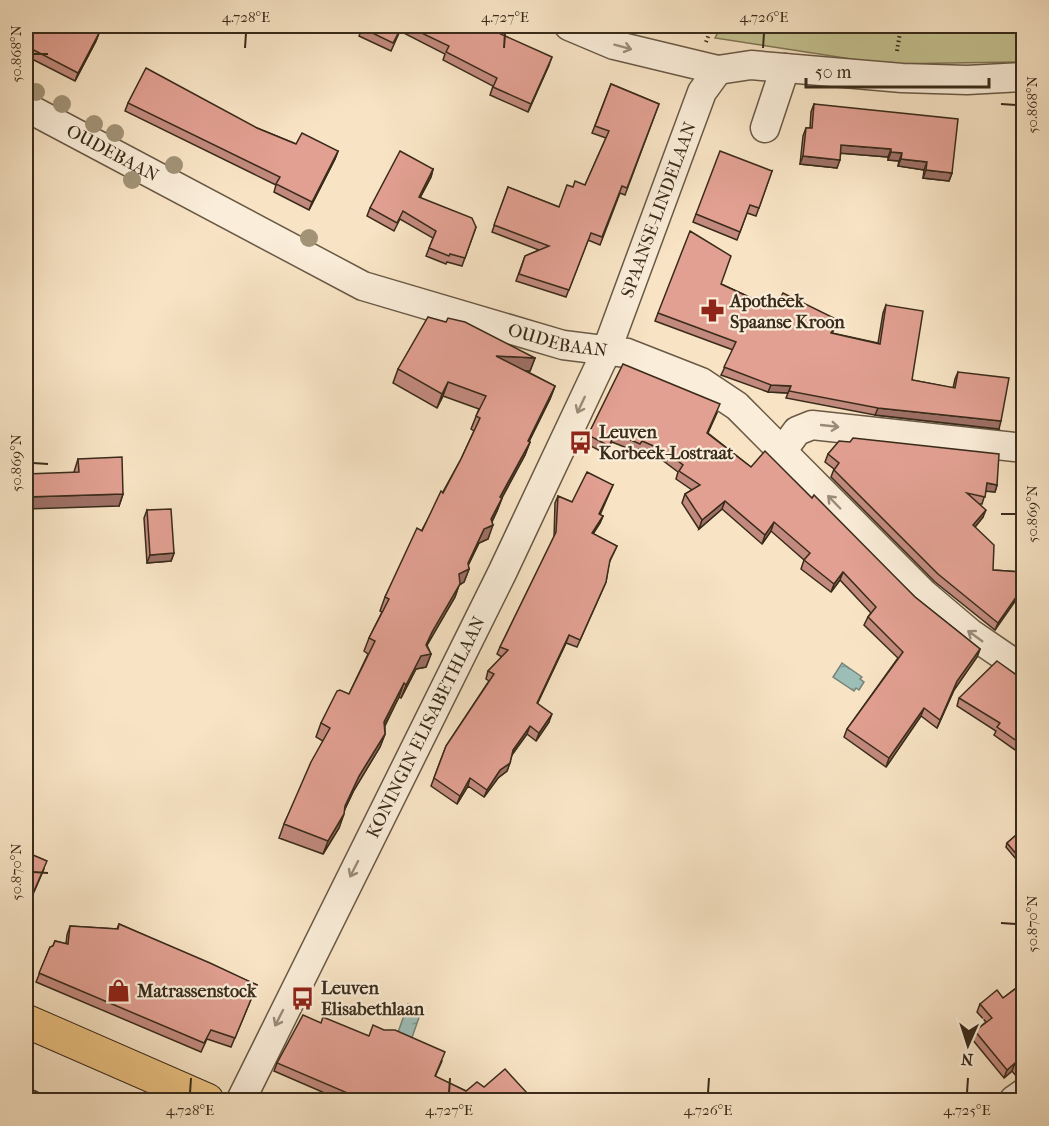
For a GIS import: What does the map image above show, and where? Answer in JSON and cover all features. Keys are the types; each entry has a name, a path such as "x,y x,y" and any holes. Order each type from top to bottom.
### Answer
{"main road":[{"path":"26,1021 207,1101"}],"street":[{"path":"569,26 614,45 718,70 751,65 902,78 967,80 1023,77"},
{"path":"765,128 785,68"},
{"name":"SPAANSE-LINDELAAN","path":"606,352 702,92 718,70"},
{"name":"OUDEBAAN","path":"26,107 363,286 552,342 606,352 627,353 700,382 737,406 924,594 970,633 1023,670"},
{"name":"KONINGIN ELISABETHLAAN","path":"241,1101 254,1069 497,582 606,352"},
{"path":"783,450 797,431 812,425 1023,448"},
{"path":"1014,1101 1023,1093"}],"shaded area":[{"path":"721,26 1023,26 1023,62 884,64 715,38"}],"water":[{"path":"842,663 862,677 860,679 864,682 859,690 856,688 854,691 833,677"},
{"path":"408,1004 422,1009 410,1043 396,1038"}],"building":[{"path":"26,26 86,26 99,33 78,73 26,46"},
{"path":"363,26 402,26 393,43 362,28"},
{"path":"407,26 497,26 494,31 552,57 531,104 493,87 497,78 446,52 449,46"},
{"path":"146,68 257,128 296,144 302,133 338,151 312,202 276,184 280,177 128,103"},
{"path":"611,84 659,104 627,188 622,186 602,237 591,233 569,290 519,274 525,256 549,246 494,225 508,187 559,207 567,185 573,187 575,181 585,185 609,131 595,126"},
{"path":"814,104 958,119 952,173 926,170 927,162 901,159 902,153 891,152 891,149 841,145 840,160 803,156 806,128 812,128"},
{"path":"400,151 433,169 419,197 472,218 476,227 465,258 450,254 449,256 429,248 436,231 403,211 397,223 370,208"},
{"path":"720,151 772,171 759,208 750,205 740,232 696,214"},
{"path":"690,231 731,256 721,284 775,309 783,293 838,320 831,333 880,344 886,305 923,311 912,380 955,388 958,372 1009,378 1001,421 878,408 789,391 791,386 771,385 724,367 736,342 658,313"},
{"path":"428,317 446,322 448,318 465,322 535,358 496,356 555,386 528,441 530,442 500,497 502,498 491,519 493,525 484,529 468,563 469,569 459,574 460,584 432,632 426,645 431,654 421,656 406,685 404,683 384,722 385,734 359,776 345,806 344,814 328,841 284,824 311,762 330,728 321,723 337,691 349,694 375,641 369,638 389,599 385,597 417,528 422,531 441,491 443,493 461,459 480,418 476,416 486,396 448,382 442,394 398,369"},
{"path":"623,364 720,404 707,433 751,467 765,451 812,498 814,495 915,597 980,649 957,681 940,720 924,708 889,758 847,729 903,652 868,617 876,607 843,572 834,584 804,560 810,553 774,522 765,535 725,501 702,520 685,494 700,485 679,471 683,465 665,451 642,441 640,444 615,433 609,446 588,435"},
{"path":"853,438 999,454 997,485 987,483 985,497 967,493 986,510 973,525 994,545 993,570 1023,572 1023,587 998,623 938,574 834,470 839,463 828,454 839,441 850,442"},
{"path":"122,457 123,494 26,497 26,474 79,472 78,459"},
{"path":"587,472 613,485 599,514 603,516 592,533 617,546 610,560 606,582 580,640 569,635 537,703 552,714 539,733 530,726 513,750 510,763 500,770 487,790 470,778 460,796 434,778 446,746 494,674 488,671 508,650 500,647 556,532 558,496 572,502"},
{"path":"171,509 174,553 150,555 147,510"},
{"path":"997,661 1023,678 1023,740 1021,744 997,727 1000,723 959,698"},
{"path":"1023,829 1023,860 1022,861 1007,843"},
{"path":"26,852 47,861 34,891 26,887"},
{"path":"119,924 257,985 235,1038 211,1030 204,1043 39,973 55,941 68,944 70,926 118,929"},
{"path":"1023,983 1023,1066 1020,1069 1015,1063 1007,1070 975,1031 992,1018 980,1004 997,990 1003,998"},
{"path":"303,1015 321,1023 323,1017 369,1036 373,1025 384,1030 395,1030 445,1052 435,1076 466,1091 477,1082 484,1087 505,1069 527,1093 544,1101 366,1101 277,1063"},
{"path":"33,1090 57,1101 28,1101"}],"place":[{"name":"Apotheek Spaanse Kroon","path":"712,311"},
{"name":"Leuven Korbeek-Lostraat","path":"581,442"},
{"name":"Matrassenstock","path":"119,991"},
{"name":"Leuven Elisabethlaan","path":"303,998"}]}
